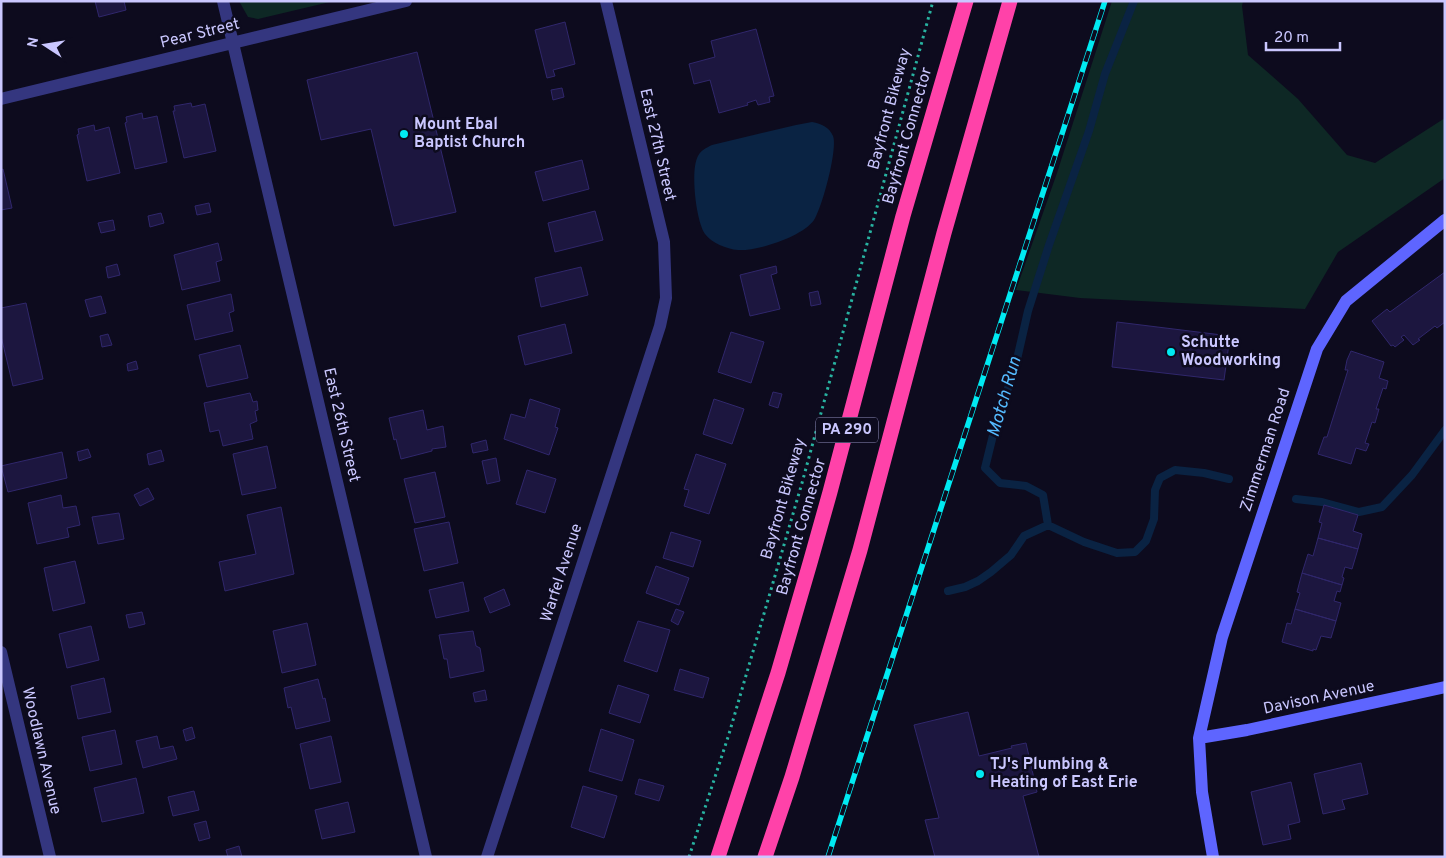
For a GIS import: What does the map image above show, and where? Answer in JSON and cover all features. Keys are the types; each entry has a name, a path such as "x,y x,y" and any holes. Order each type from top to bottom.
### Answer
{"highway":[{"name":"Bayfront Connector","path":"718,857 778,673 810,564 903,216 966,1"},
{"name":"PA 290","path":"766,857 860,550 944,233 1010,1"}],"street":[{"name":"East 26th Street","path":"223,1 426,857"},
{"name":"Pear Street","path":"1,99 406,1"},
{"name":"East 27th Street","path":"606,1 664,242 666,298"},
{"name":"Zimmerman Road","path":"1213,857 1202,792 1199,738 1222,637 1317,349 1346,302 1445,220"},
{"name":"Warfel Avenue","path":"487,857 660,326 666,298"},
{"name":"Woodlawn Avenue","path":"1,652 50,857"},
{"name":"Davison Avenue","path":"1199,738 1247,730 1445,687"}],"path":[{"name":"Bayfront Bikeway","path":"689,857 730,734 802,483 882,182 933,1"}],"green space":[{"path":"239,1 334,1 258,19 248,17"},
{"path":"1112,1 1243,1 1248,55 1298,99 1347,155 1375,163 1445,118 1445,178 1338,252 1305,309 1080,298 1016,290 1057,173"}],"water":[{"path":"812,122 827,128 833,136 834,143 828,178 821,204 814,220 800,232 779,242 747,250 724,247 711,240 705,234 702,227 695,195 694,172 698,156 701,152 712,145"}],"building":[{"path":"95,1 124,1 126,10 99,17"},
{"path":"565,22 575,64 553,70 555,76 547,78 535,30"},
{"path":"756,29 774,96 769,97 770,102 758,105 756,100 747,103 748,105 719,113 710,80 694,84 689,64 715,57 711,41"},
{"name":"Mount Ebal Baptist Church","path":"417,52 456,212 394,226 371,129 321,140 307,80"},
{"path":"562,88 564,97 553,100 551,90"},
{"path":"191,103 192,107 205,104 216,151 184,158 173,111 175,111 174,106"},
{"path":"142,113 143,119 157,116 167,162 135,169 125,123 127,122 126,117"},
{"path":"94,125 95,131 109,127 120,173 87,181 77,135 79,134 78,129"},
{"path":"582,160 589,189 543,201 535,172"},
{"path":"3,169 12,208 1,210 1,170"},
{"path":"209,203 211,212 197,215 195,206"},
{"path":"595,211 603,240 555,252 548,223"},
{"path":"161,213 164,223 150,227 148,216"},
{"path":"113,220 115,230 101,233 98,223"},
{"path":"218,243 222,260 216,262 220,281 182,290 174,255"},
{"path":"117,264 120,275 108,278 106,267"},
{"path":"776,266 777,273 771,275 780,309 750,316 740,275"},
{"path":"581,267 588,295 541,307 535,278"},
{"path":"1445,272 1445,322 1437,328 1435,326 1413,345 1404,335 1401,337 1404,340 1395,347 1391,346 1372,321 1387,309 1390,312"},
{"path":"818,291 821,304 811,306 809,293"},
{"path":"231,294 234,311 229,313 233,331 195,340 187,305"},
{"path":"101,296 106,313 90,317 85,300"},
{"path":"26,303 43,379 13,386 1,336 1,308"},
{"name":"Schutte Woodworking","path":"1117,322 1230,336 1224,380 1112,367"},
{"path":"565,324 572,353 525,365 518,336"},
{"path":"731,332 764,342 751,383 718,372"},
{"path":"108,334 112,345 102,347 100,336"},
{"path":"240,345 248,378 207,387 199,355"},
{"path":"1351,351 1384,362 1379,378 1388,381 1386,389 1383,388 1376,409 1379,409 1375,423 1372,422 1365,443 1369,444 1366,451 1356,448 1351,464 1318,454 1324,437 1327,437 1348,370 1345,370"},
{"path":"136,361 138,369 128,371 127,364"},
{"path":"773,392 782,394 778,408 769,405"},
{"path":"250,393 253,402 257,401 258,410 255,411 257,421 250,424 253,439 223,446 219,430 210,432 204,403"},
{"path":"530,399 560,409 555,427 558,428 549,455 504,439 511,414 525,418"},
{"path":"714,399 744,409 732,444 703,434"},
{"path":"423,410 427,430 443,426 446,447 432,449 432,451 401,459 389,418"},
{"path":"486,440 488,450 473,453 471,444"},
{"path":"267,446 276,488 242,495 233,454"},
{"path":"88,449 91,457 79,461 77,452"},
{"path":"161,450 164,461 149,465 147,454"},
{"path":"62,452 67,478 8,492 1,466"},
{"path":"696,454 726,464 709,514 684,506 689,490 684,489"},
{"path":"496,458 500,481 487,484 482,461"},
{"path":"527,470 556,479 545,513 516,504"},
{"path":"435,472 445,517 415,523 404,479"},
{"path":"148,488 154,499 140,506 134,495"},
{"path":"61,495 63,508 76,506 80,525 67,528 69,537 37,544 28,503"},
{"path":"1324,505 1358,515 1353,531 1362,534 1358,549 1318,538 1322,523 1319,522"},
{"path":"281,507 294,574 225,591 219,562 256,554 247,515"},
{"path":"119,513 124,539 98,544 92,517"},
{"path":"449,522 458,563 424,571 414,529"},
{"path":"671,532 701,541 693,567 663,558"},
{"path":"1318,538 1358,549 1352,569 1345,567 1342,585 1302,573 1308,554 1313,556"},
{"path":"75,561 85,603 53,611 44,568"},
{"path":"656,566 689,578 679,605 646,593"},
{"path":"1302,573 1342,585 1340,592 1337,591 1334,601 1341,603 1336,621 1295,609 1300,593 1297,592"},
{"path":"463,582 469,611 436,618 429,590"},
{"path":"504,589 510,605 490,613 484,598"},
{"path":"676,609 684,612 678,625 671,621"},
{"path":"1295,609 1336,621 1331,638 1321,636 1316,650 1313,649 1313,651 1282,642 1287,623 1291,624"},
{"path":"142,612 145,624 129,628 126,615"},
{"path":"638,621 670,630 657,672 624,661"},
{"path":"307,623 316,665 282,673 273,631"},
{"path":"91,626 99,660 67,668 59,634"},
{"path":"473,631 476,646 480,648 484,671 450,678 447,659 444,659 439,635"},
{"path":"680,669 709,678 703,698 674,690"},
{"path":"104,678 111,712 78,719 71,686"},
{"path":"318,679 323,699 325,698 330,721 296,729 291,707 288,708 284,688"},
{"path":"618,685 649,695 640,723 609,713"},
{"path":"485,690 487,700 475,702 473,693"},
{"name":"TJ's Plumbing & Heating of East Erie","path":"968,712 979,756 1026,743 1037,792 1023,796 1039,857 935,857 925,820 939,818 914,725"},
{"path":"192,727 195,738 186,741 183,730"},
{"path":"601,729 634,740 622,781 589,771"},
{"path":"115,730 122,764 90,771 82,737"},
{"path":"157,736 160,749 173,746 177,759 143,768 136,741"},
{"path":"331,736 341,782 310,789 300,744"},
{"path":"1361,763 1368,794 1342,800 1345,809 1323,814 1314,774"},
{"path":"136,778 144,813 102,822 94,788"},
{"path":"639,779 664,786 659,801 635,794"},
{"path":"1291,782 1300,822 1288,825 1291,839 1263,845 1251,792"},
{"path":"583,786 617,796 604,838 571,827"},
{"path":"194,791 199,810 173,816 168,797"},
{"path":"348,802 355,832 322,839 315,810"},
{"path":"206,821 210,838 199,841 194,824"},
{"path":"239,846 242,857 228,857 226,850"}],"waterway":[{"name":"Motch Run","path":"1048,525 1043,495 1026,486 1000,483 985,468 996,423 1015,368 1028,311 1049,245 1089,131 1105,74 1134,1"},
{"name":"Motch Run","path":"1296,499 1322,502 1359,512 1382,507 1412,475 1445,430"},
{"name":"Motch Run","path":"1048,525 1084,542 1117,553 1135,552 1146,541 1154,519 1155,490 1160,478 1175,470 1204,473 1229,479"},
{"path":"948,591 965,587 978,581 1011,555 1024,536 1048,525"}],"railway":[{"path":"828,857 1105,1"}],"place":[{"name":"Mount Ebal Baptist Church","path":"404,134"},
{"name":"Schutte Woodworking","path":"1171,352"},
{"name":"TJ's Plumbing & Heating of East Erie","path":"980,774"}]}
